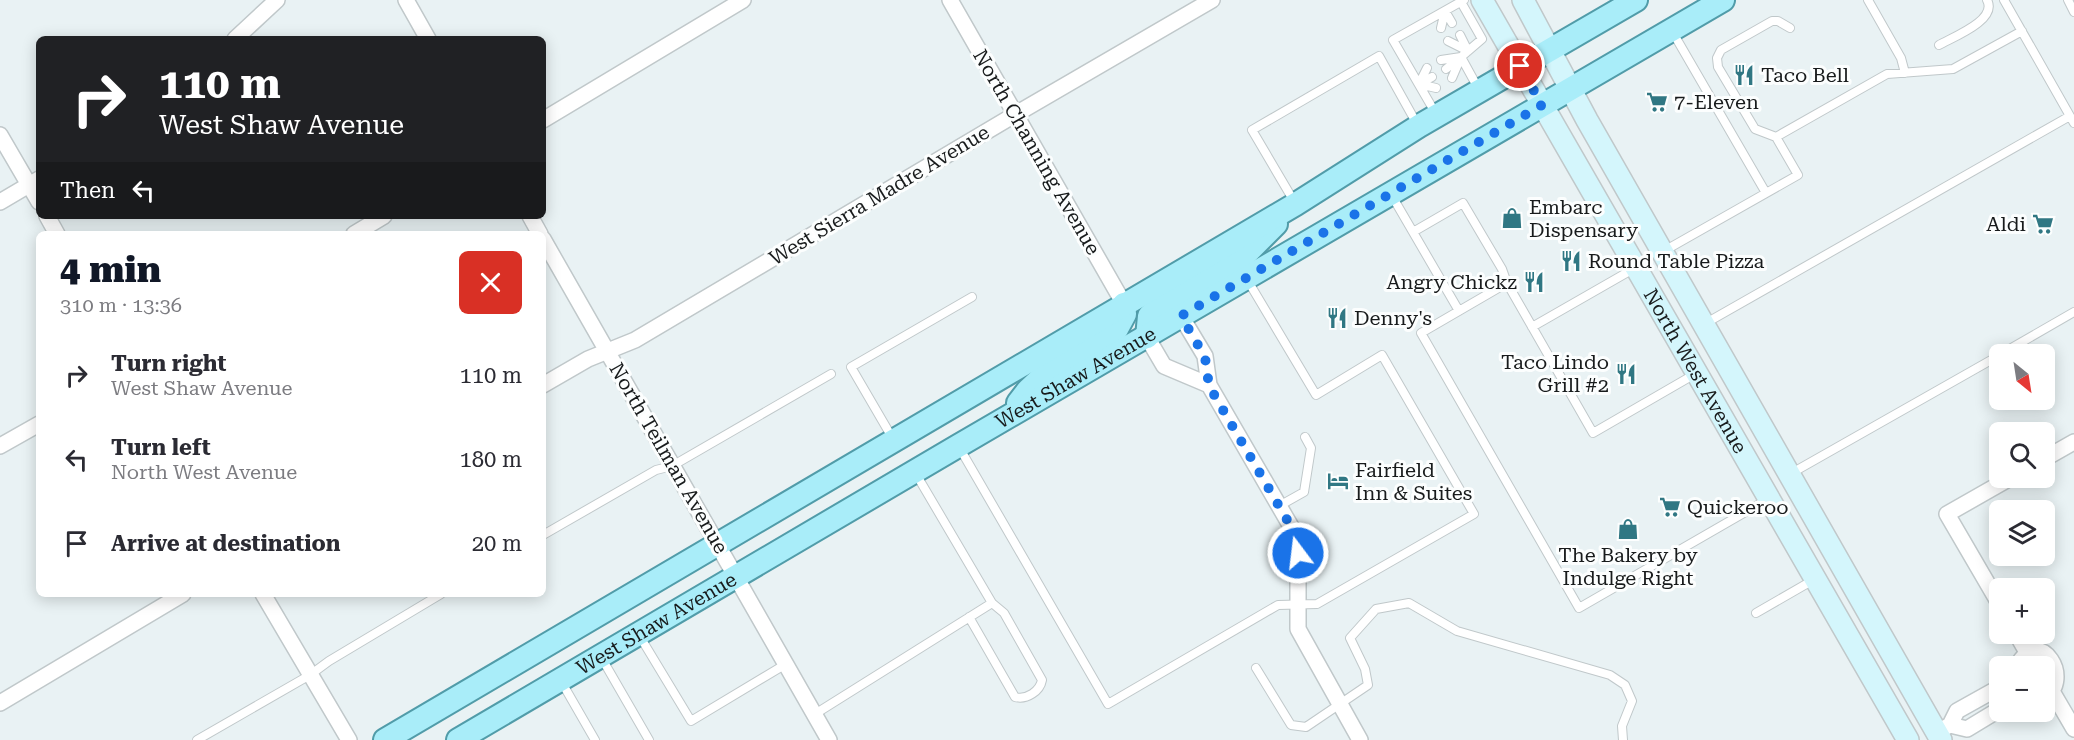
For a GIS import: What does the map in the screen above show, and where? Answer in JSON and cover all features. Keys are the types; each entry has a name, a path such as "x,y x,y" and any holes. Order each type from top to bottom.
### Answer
{"main road":[{"name":"North West Avenue","path":"1523,0 1788,475 1942,732"},
{"name":"West Shaw Avenue","path":"385,740 1296,204 1428,121 1636,0"},
{"name":"West Shaw Avenue","path":"458,740 1723,0"},
{"name":"North West Avenue","path":"1469,1 1490,34 1520,66 1908,740"},
{"path":"1147,337 1149,316 1156,309 1240,260 1296,204"},
{"path":"1008,417 1028,390 1042,377 1117,329 1125,315 1124,304"},
{"path":"1696,373 1712,377 1719,385 1768,467 1788,475"},
{"path":"1833,608 1872,651 1918,728 1930,735 1942,732"}],"street":[{"path":"238,36 277,0"},
{"path":"406,0 426,36"},
{"path":"546,118 743,0"},
{"name":"North Channing Avenue","path":"950,0 1124,304"},
{"name":"West Sierra Madre Avenue","path":"546,383 588,359 635,340 1212,0"},
{"path":"0,135 34,182 0,202"},
{"path":"359,231 379,219"},
{"name":"North Teilman Avenue","path":"546,244 829,740"},
{"path":"1181,316 1205,357 1209,386 1293,530 1297,542 1297,622 1300,636 1360,740"},
{"path":"1147,337 1164,366 1209,386"},
{"path":"0,446 36,426"},
{"path":"2055,453 2074,442"},
{"path":"1989,586 1947,514 1993,488"},
{"path":"0,703 178,597"},
{"path":"264,597 349,740"},
{"path":"2022,644 2028,654"},
{"path":"2025,656 2043,651 2063,660 2062,680 2055,688"},
{"path":"1942,732 1957,711 1989,693"},
{"path":"2055,703 2074,729"},
{"path":"1971,704 1981,721"},
{"path":"1942,732 1967,729 1989,716"}],"lane":[{"path":"1868,0 1901,58 1905,73"},
{"path":"1939,45 1982,21 1988,14 1990,5 1987,0"},
{"path":"1705,324 2072,119 2004,0"},
{"path":"2068,0 2074,12"},
{"path":"1428,121 1419,84 1393,40 1445,11 1469,1"},
{"path":"1445,11 1452,22"},
{"path":"1441,28 1445,11"},
{"path":"1662,252 1798,175 1776,137 1755,129 1718,67 1717,58 1721,50 1772,21 1778,21 1790,28"},
{"path":"1672,30 1766,193"},
{"path":"1776,137 1887,74 1953,69 2022,31"},
{"path":"1446,69 1490,34"},
{"path":"1460,35 1468,51"},
{"path":"1448,42 1468,51"},
{"path":"1296,204 1252,130 1379,56 1428,121"},
{"path":"1441,60 1461,57"},
{"path":"1452,78 1461,57"},
{"path":"1461,57 1479,91"},
{"path":"1419,84 1427,68"},
{"path":"1419,84 1432,77"},
{"path":"1419,84 1436,88"},
{"path":"1391,194 1459,311"},
{"path":"1413,232 1463,203 1593,433 1696,373"},
{"path":"1532,327 1635,267"},
{"path":"958,446 1108,704 1278,605 1317,604 1474,514 1382,355 1316,395 1246,278"},
{"path":"1507,283 1421,333 1579,608 1769,498"},
{"path":"894,440 851,368 972,297"},
{"path":"2018,344 2074,312"},
{"path":"1788,475 1989,360"},
{"path":"546,533 656,470 672,466 831,374"},
{"path":"1279,506 1304,492 1311,448 1305,437"},
{"path":"915,471 992,603 1004,613 1042,680 1041,687 1021,699 1015,697 969,617"},
{"path":"1756,613 1816,578"},
{"path":"197,740 310,675 328,661 436,597"},
{"path":"814,714 992,603"},
{"path":"1256,668 1291,725 1306,728 1368,685 1365,669 1350,638 1376,609 1409,603 1457,632 1610,675 1625,685 1632,701 1622,726 1623,740"},
{"path":"638,634 691,721 786,664"},
{"path":"601,656 649,740"},
{"path":"560,680 595,740"}],"place":[{"name":"Taco Bell","path":"1744,75"},
{"name":"7-Eleven","path":"1657,102"},
{"name":"Embarc Dispensary","path":"1512,218"},
{"name":"Aldi","path":"2043,224"},
{"name":"Round Table Pizza","path":"1571,261"},
{"name":"Angry Chickz","path":"1534,282"},
{"name":"Denny's","path":"1337,318"},
{"name":"Taco Lindo Grill #2","path":"1626,374"},
{"name":"Fairfield Inn & Suites","path":"1338,481"},
{"name":"Quickeroo","path":"1670,507"},
{"name":"The Bakery by Indulge Right","path":"1628,529"}],"route":[{"path":"1298,553 1293,530 1209,386 1205,357 1181,316 1542,105 1520,66"}]}
